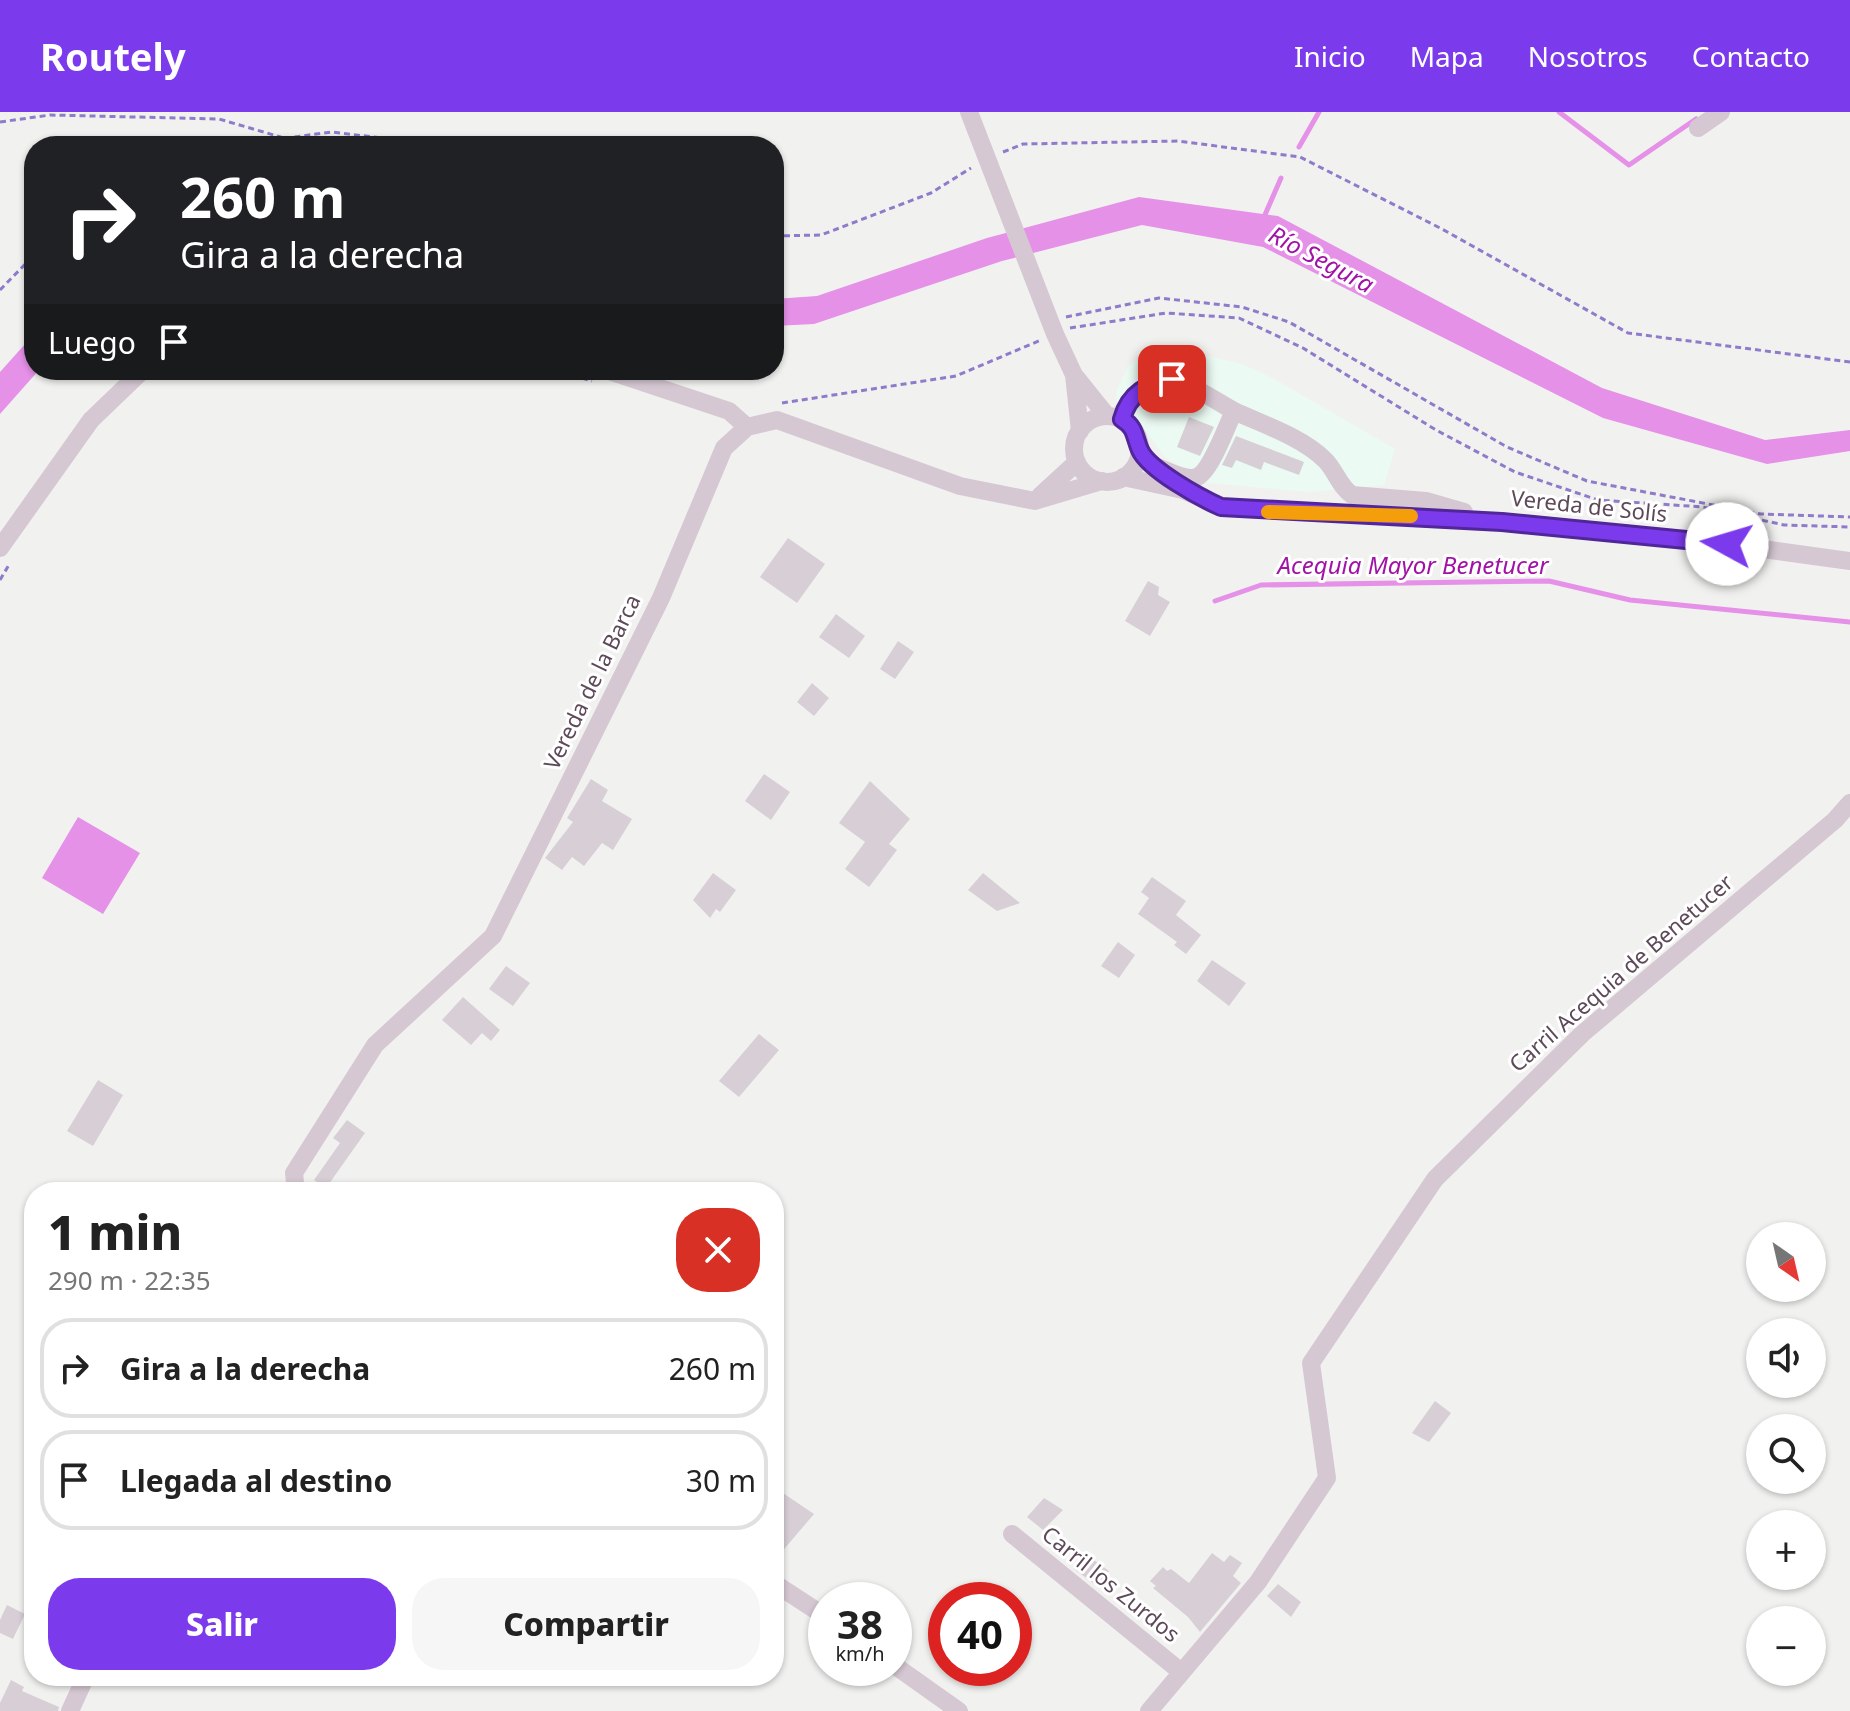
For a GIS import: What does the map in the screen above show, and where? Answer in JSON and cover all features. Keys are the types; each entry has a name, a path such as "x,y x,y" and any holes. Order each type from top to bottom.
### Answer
{"street":[{"path":"969,112 990,157 1051,322 1074,375 1080,431"},
{"path":"1698,128 1721,112"},
{"path":"636,380 729,411 747,427 777,420 960,486 1035,501 1123,477 1138,461 1140,451 1136,432 1114,417 1074,375"},
{"path":"1102,481 1083,471 1077,462 1075,441 1080,431 1096,418 1114,417 1134,394 1155,382 1172,379 1285,435 1325,460 1343,489 1352,495 1426,501 1502,522"},
{"path":"0,548 91,420 133,380"},
{"path":"1160,468 1185,477 1197,477 1207,469 1234,411"},
{"name":"Vereda de la Barca","path":"295,1182 294,1173 375,1045 493,936 661,598 724,448 747,427"},
{"name":"Vereda de Solís","path":"1140,451 1183,490"},
{"path":"1035,501 1077,462"},
{"name":"Vereda de Solís","path":"1123,477 1183,490 1221,507 1502,522 1727,544 1850,561"},
{"name":"Carril Acequia de Benetucer","path":"1149,1711 1258,1582 1327,1478 1311,1363 1435,1179 1582,1034 1835,820 1850,803"},
{"name":"Carril los Zurdos","path":"1012,1534 1180,1671"},
{"path":"784,1588 808,1605"},
{"path":"912,1678 959,1711"},
{"path":"70,1711 81,1686"}],"path":[{"path":"0,122 50,115 219,119 277,136"},
{"path":"300,136 332,132 365,136"},
{"path":"784,236 821,235 931,193 990,157 1023,144 1178,141 1300,157 1442,229 1628,333 1850,362"},
{"path":"0,290 24,265"},
{"path":"1051,322 1159,298 1242,307 1289,322 1507,447 1587,481 1761,514 1850,517"}],"shaded area":[{"path":"1191,352 1242,364 1276,380 1395,449 1384,485 1309,492 1208,483 1165,457 1135,416 1117,403 1116,392 1129,365 1148,354"}],"water":[{"name":"Río Segura","path":"1139,197 1278,216 1602,388 1765,440 1850,430 1850,451 1767,464 1603,418 1263,247 1142,225 1002,261 814,324 784,326 784,298 817,296 987,238"},
{"path":"24,345 24,380 30,380 0,414 0,372"},
{"path":"78,817 140,853 103,914 42,878"}],"building":[{"path":"1189,417 1214,427 1200,456 1177,447"},
{"path":"1236,436 1304,462 1299,475 1264,462 1261,470 1236,460 1232,468 1222,465"},
{"path":"788,538 825,564 797,603 760,577"},
{"path":"1148,581 1159,587 1158,595 1170,602 1150,636 1125,621"},
{"path":"836,614 865,636 849,658 819,637"},
{"path":"898,641 914,652 895,679 880,669"},
{"path":"812,683 829,698 814,716 797,702"},
{"path":"764,774 790,792 771,820 745,801"},
{"path":"591,779 608,790 602,801 632,819 613,850 602,843 584,866 572,857 562,870 545,858 573,822 567,818"},
{"path":"870,781 910,819 889,844 897,850 869,887 845,869 865,842 839,823"},
{"path":"713,873 736,890 720,912 716,909 710,918 693,900"},
{"path":"983,873 1020,903 997,911 968,890"},
{"path":"1152,877 1186,901 1176,915 1201,935 1186,954 1174,945 1177,942 1138,914 1149,898 1141,892"},
{"path":"1118,942 1135,955 1119,978 1101,966"},
{"path":"1212,960 1246,983 1229,1006 1197,981"},
{"path":"506,966 530,983 513,1006 489,989"},
{"path":"463,997 500,1030 491,1041 482,1033 471,1045 442,1020"},
{"path":"759,1034 779,1050 739,1097 719,1081"},
{"path":"98,1080 123,1095 93,1146 67,1131"},
{"path":"347,1120 365,1133 330,1182 317,1182 314,1180 340,1143 333,1138"},
{"path":"1435,1401 1451,1413 1429,1442 1412,1433"},
{"path":"784,1494 814,1514 784,1549"},
{"path":"1044,1498 1063,1510 1043,1530 1027,1517"},
{"path":"1212,1553 1224,1562 1230,1555 1242,1563 1233,1576 1241,1583 1200,1632 1188,1617 1153,1588 1156,1586 1150,1581 1163,1567 1167,1571 1171,1569 1189,1583"},
{"path":"1086,1554 1109,1571 1097,1586 1074,1569"},
{"path":"1278,1584 1301,1602 1291,1617 1267,1596"},
{"path":"7,1605 24,1614 13,1639 0,1633 0,1620"},
{"path":"11,1680 24,1687 22,1691 59,1707 58,1711 0,1711 0,1703"}],"waterway":[{"path":"1299,147 1319,112"},
{"path":"1559,112 1629,165 1696,119"},
{"path":"1264,217 1281,178"},
{"name":"Acequia Mayor Benetucer","path":"1215,601 1261,585 1549,581 1630,600 1850,622"}],"slow traffic":[{"path":"1268,512 1411,516"}],"route":[{"path":"1172,379 1155,382 1134,394 1122,419 1136,432 1140,451 1183,490 1221,507 1502,522 1727,544"}]}
